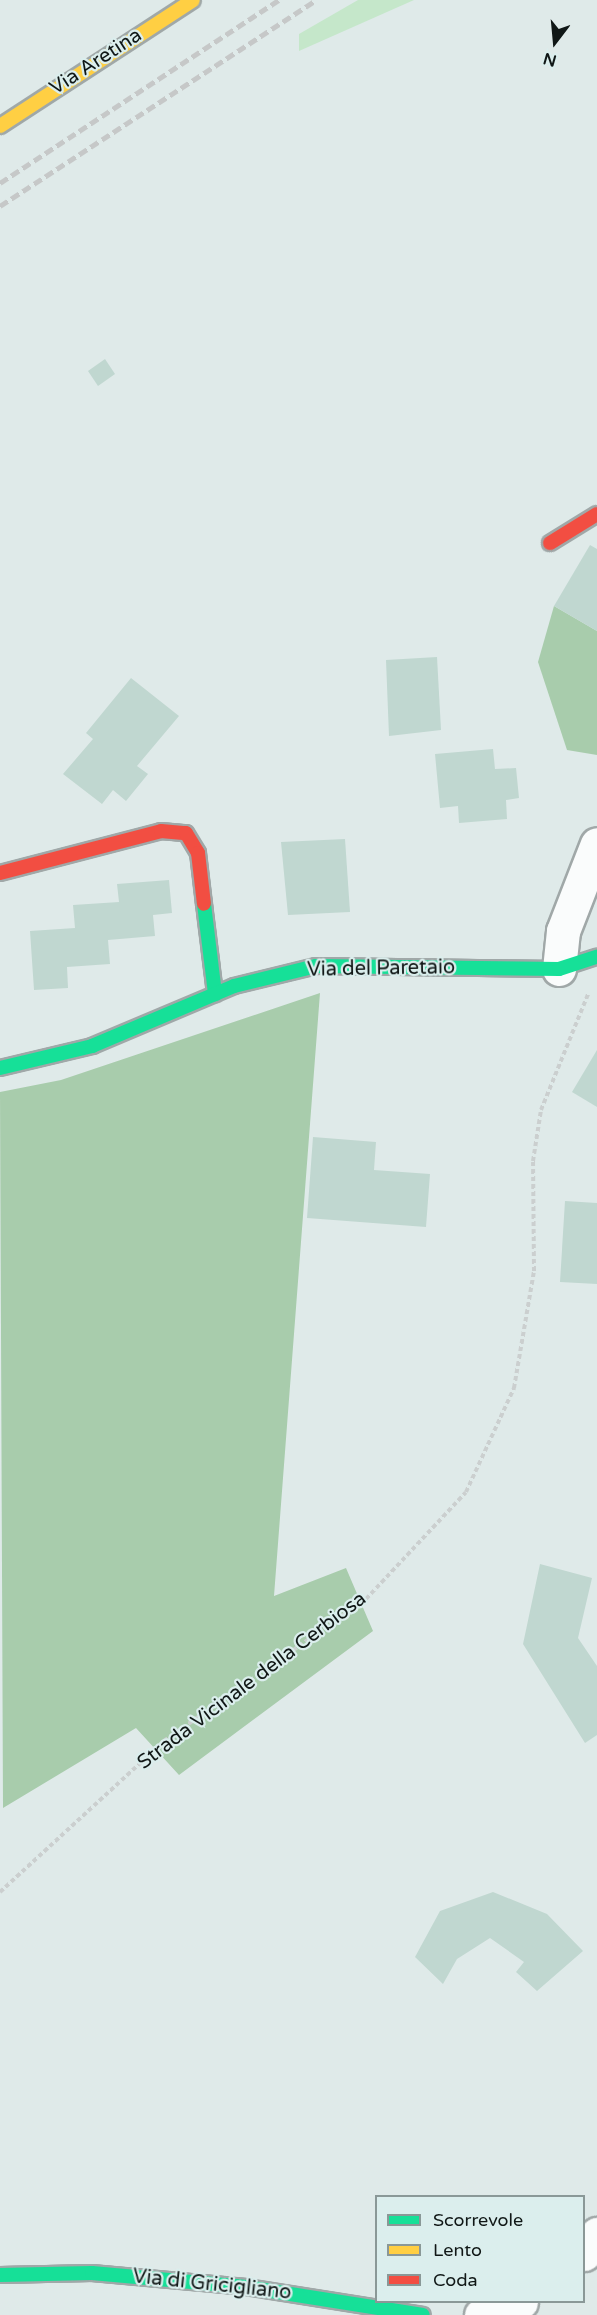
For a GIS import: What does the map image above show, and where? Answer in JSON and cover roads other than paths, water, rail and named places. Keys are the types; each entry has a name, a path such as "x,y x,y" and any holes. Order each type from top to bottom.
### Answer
{"street":[{"name":"Via Aretina","path":"0,126 193,0"},
{"path":"550,543 597,514"},
{"path":"0,873 161,831 186,833 198,853 215,994"},
{"path":"559,969 563,931 597,844"},
{"name":"Via del Paretaio","path":"0,1068 92,1046 215,994 316,966 559,969 597,957"},
{"path":"585,2252 597,2234"},
{"name":"Via di Gricigliano","path":"0,2275 92,2273 234,2286 423,2315"},
{"path":"481,2315 515,2303"}],"railway":[{"path":"0,183 279,0"},
{"path":"0,206 316,0"}]}
